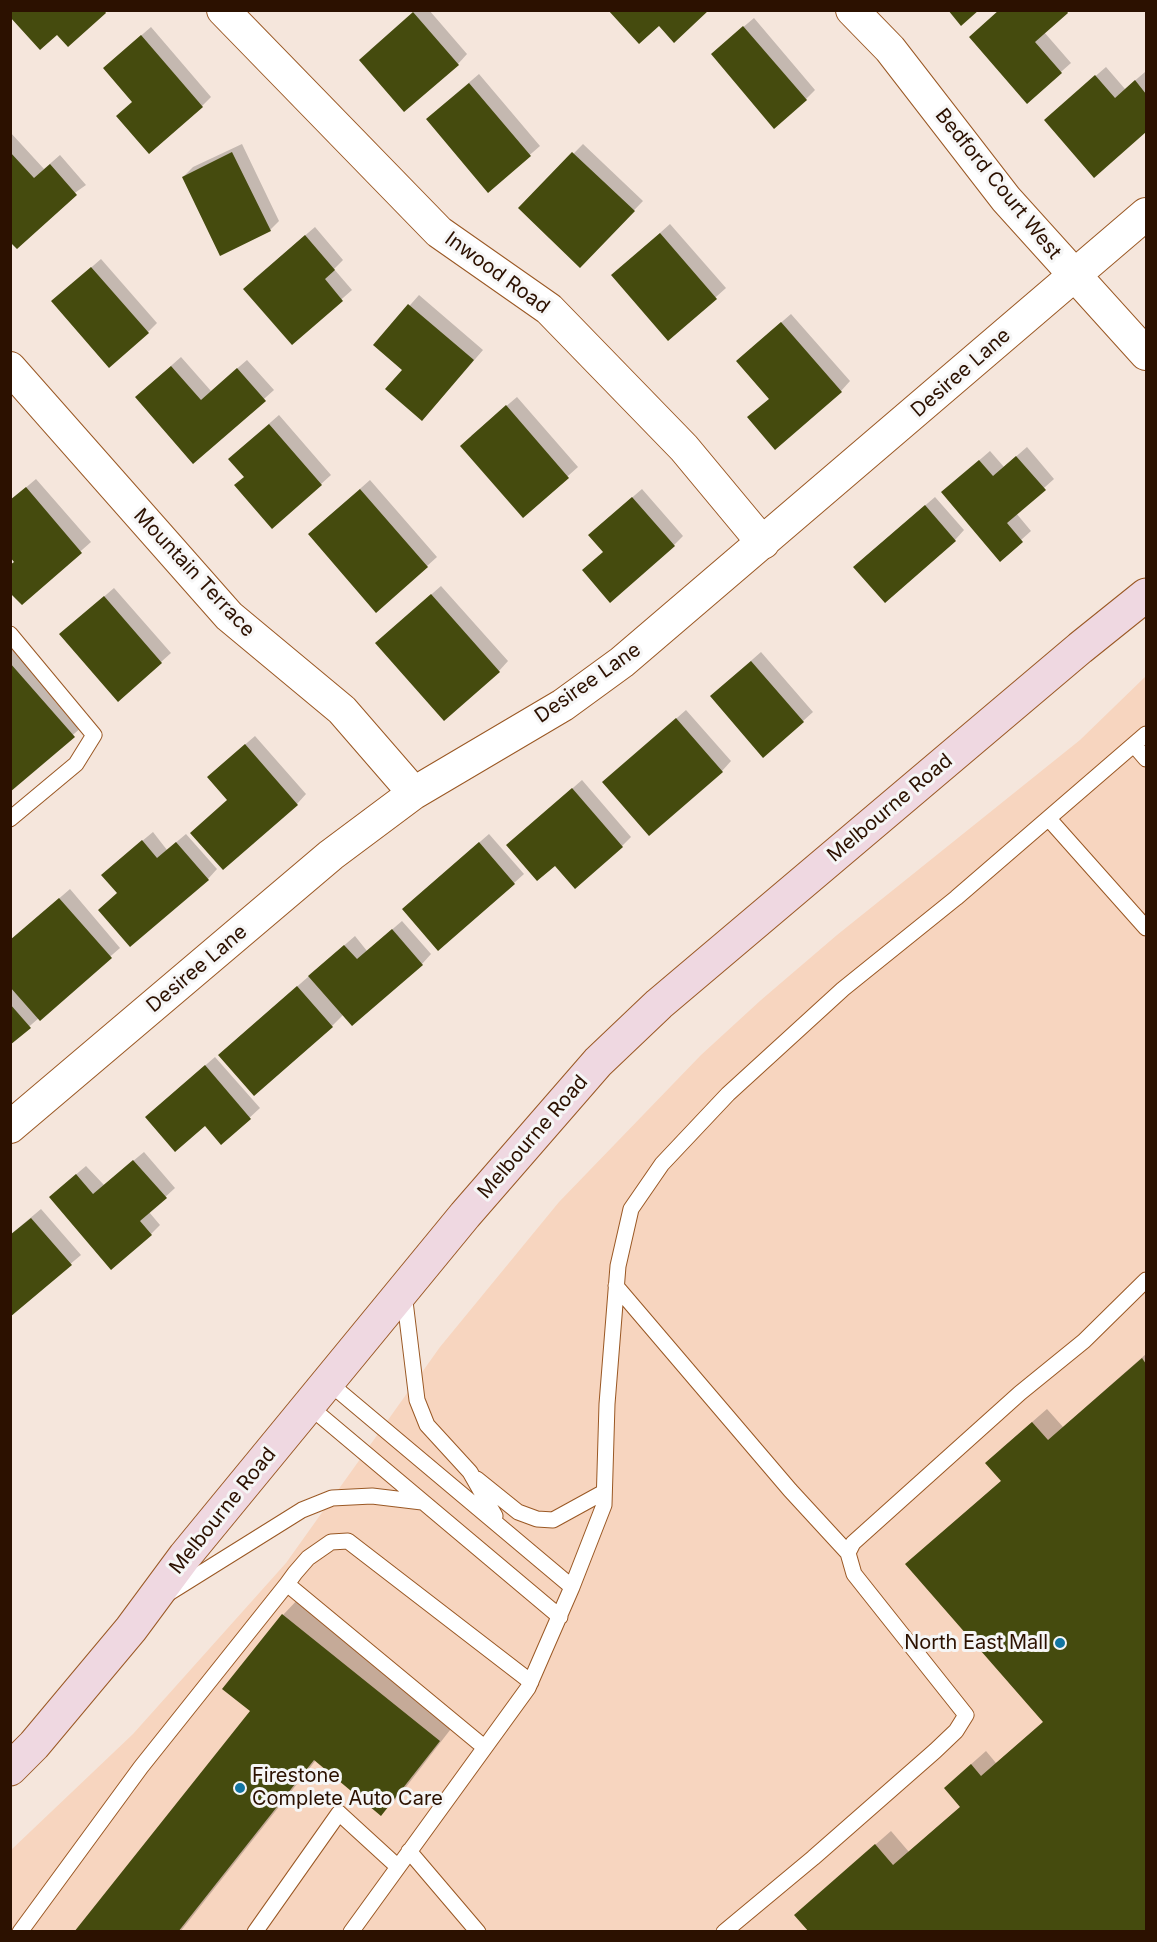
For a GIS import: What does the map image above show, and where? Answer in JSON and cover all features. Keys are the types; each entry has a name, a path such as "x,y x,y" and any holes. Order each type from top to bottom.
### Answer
{"main road":[{"name":"Melbourne Road","path":"10,1769 42,1736 318,1394 598,1062 659,1004 1071,655 1146,595"}],"street":[{"name":"Inwood Road","path":"223,10 439,232 549,309 684,448 763,543"},
{"name":"Bedford Court West","path":"852,10 890,49 1006,199 1146,354"},
{"name":"Desiree Lane","path":"10,1127 331,855 414,793 563,705 622,662 1146,214"},
{"name":"Mountain Terrace","path":"10,368 229,616 342,710 414,793"}],"lane":[{"path":"10,634 94,735 76,764 10,819"},
{"path":"351,1932 531,1682 560,1617 604,1505 607,1404 616,1286 631,1209 662,1164 728,1094 843,989 956,898 1146,734"},
{"path":"1134,745 1146,759"},
{"path":"1049,819 1146,928"},
{"path":"848,1553 861,1533 1020,1393 1084,1341 1146,1280"},
{"path":"616,1286 790,1490 848,1553 854,1574 966,1715 956,1731 935,1751 724,1932"},
{"path":"404,1290 417,1400 427,1425 470,1472 518,1512 537,1519 554,1520 604,1492"},
{"path":"318,1394 501,1527 572,1587"},
{"path":"318,1394 422,1502 560,1617"},
{"path":"470,1472 501,1527"},
{"path":"148,1606 302,1510 332,1498 372,1496 422,1502"},
{"path":"20,1932 141,1767 308,1558 331,1542 348,1541 363,1551 531,1682"},
{"path":"288,1584 484,1747"},
{"path":"255,1932 339,1813 398,1867"},
{"path":"410,1851 478,1932"}],"shaded area":[{"name":"North East Mall","path":"1146,676 1146,1931 11,1932 11,1850 133,1734 286,1563 440,1347 559,1202 701,1055 761,1000 837,935 1080,740"}],"building":[{"path":"10,10 104,10 106,13 68,47 57,35 40,50 10,17"},
{"path":"608,10 709,10 674,43 659,26 639,44"},
{"path":"948,10 979,10 961,26"},
{"path":"999,10 1066,10 1068,13 1035,42 1062,73 1027,104 969,37"},
{"path":"413,12 459,65 404,112 359,60"},
{"path":"743,26 807,100 774,129 711,54"},
{"path":"141,35 203,107 149,154 116,116 132,102 103,68"},
{"path":"1095,75 1115,98 1135,80 1146,94 1146,132 1094,178 1044,120"},
{"path":"469,83 531,156 488,193 426,119"},
{"path":"10,152 34,178 50,164 77,195 17,249 10,242"},
{"path":"232,152 271,231 220,256 182,177"},
{"path":"572,152 635,211 580,268 518,208"},
{"path":"660,233 717,299 668,341 611,275"},
{"path":"305,235 335,270 325,279 343,301 292,345 243,289"},
{"path":"91,267 149,333 109,368 51,301"},
{"path":"408,304 474,360 422,421 385,389 402,370 373,345"},
{"path":"781,322 842,392 775,450 747,417 769,399 736,361"},
{"path":"171,366 201,400 237,368 266,401 193,464 135,397"},
{"path":"506,405 569,478 523,518 460,446"},
{"path":"269,424 322,485 272,529 234,485 244,477 228,459"},
{"path":"1016,456 1046,490 1007,523 1023,542 1000,562 941,492 979,460 993,476"},
{"path":"26,487 82,553 22,605 10,593 10,565 14,562 10,557 10,500"},
{"path":"360,489 428,567 376,613 308,534"},
{"path":"632,497 675,546 610,603 582,570 603,552 588,535"},
{"path":"925,505 956,541 885,603 853,567"},
{"path":"431,594 500,672 444,721 375,643"},
{"path":"104,596 162,663 118,702 59,634"},
{"path":"751,661 804,722 763,758 710,696"},
{"path":"10,663 75,737 10,792"},
{"path":"676,718 723,772 649,836 602,782"},
{"path":"245,744 298,805 223,870 190,833 227,800 207,777"},
{"path":"572,788 623,847 575,889 555,866 537,881 506,845"},
{"path":"142,840 157,858 176,842 209,880 130,947 98,910 117,893 101,875"},
{"path":"479,842 515,884 438,951 402,909"},
{"path":"59,898 112,958 40,1021 10,987 10,940"},
{"path":"392,929 423,965 352,1026 308,976 344,945 357,959"},
{"path":"297,986 333,1027 254,1096 218,1055"},
{"path":"10,1004 31,1028 10,1045"},
{"path":"205,1065 251,1119 221,1145 205,1126 175,1152 145,1117"},
{"path":"133,1160 167,1198 140,1221 152,1235 111,1270 49,1197 76,1174 93,1194"},
{"path":"31,1218 72,1265 10,1317 10,1235"},
{"name":"North East Mall","path":"1142,1358 1146,1364 1146,1932 809,1932 794,1915 875,1844 893,1865 960,1807 944,1788 971,1764 981,1776 1043,1722 905,1564 1001,1481 985,1463 1032,1422 1048,1440"},
{"name":"Firestone Complete Auto Care","path":"282,1614 440,1741 381,1816 314,1760 178,1932 74,1932 250,1711 222,1689"}],"place":[{"name":"North East Mall","path":"1060,1643"},
{"name":"Firestone Complete Auto Care","path":"240,1788"}]}
